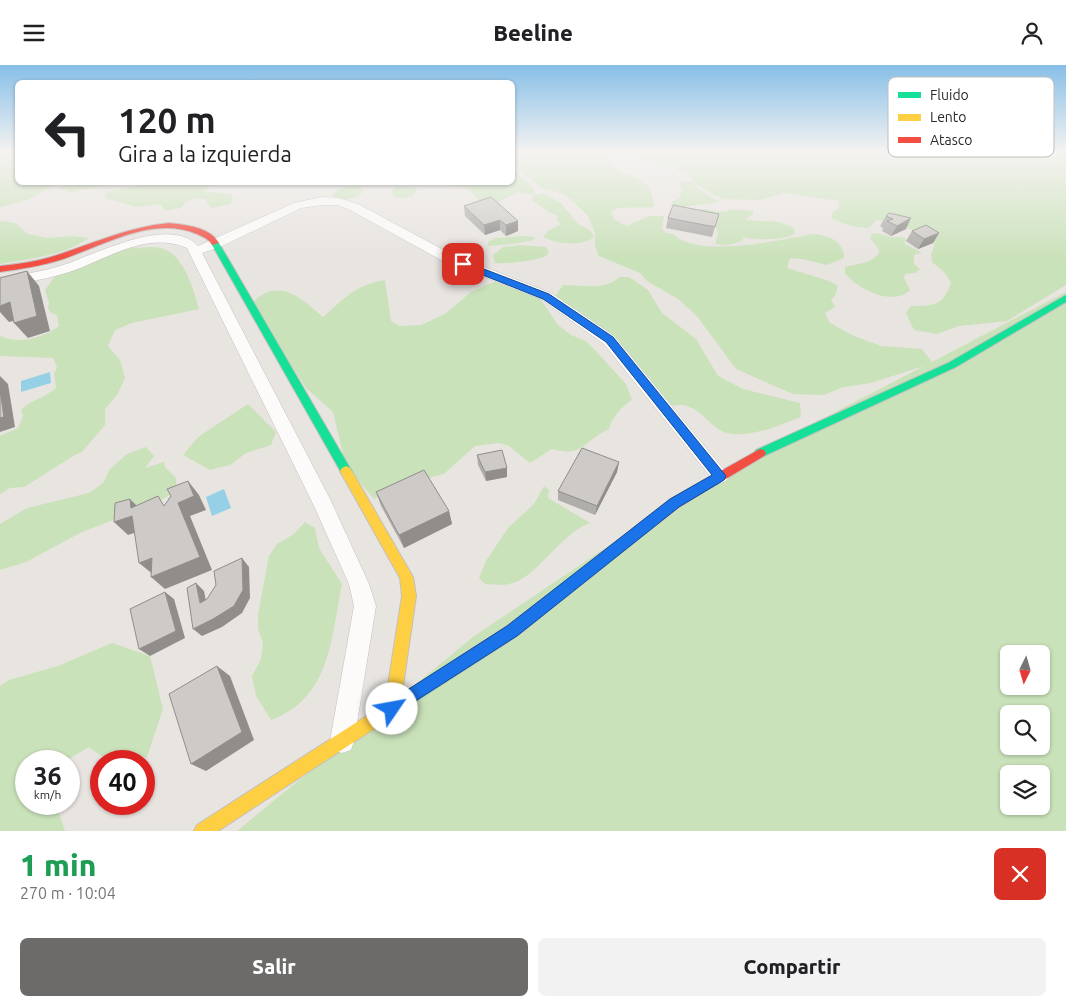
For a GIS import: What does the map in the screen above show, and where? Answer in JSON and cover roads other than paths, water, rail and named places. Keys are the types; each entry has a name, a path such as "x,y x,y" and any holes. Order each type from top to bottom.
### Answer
{"street":[{"path":"195,251 216,244 298,205 322,201 338,202 354,207 446,257 546,297 609,339 720,476"},
{"path":"0,269 47,261 124,234 155,226 180,225 203,230 216,244 406,577 408,596 392,709"},
{"path":"0,281 24,279 68,268 146,239 166,237 182,239 192,246 323,505 359,584 365,606 342,741"},
{"path":"203,831 512,631 675,503 754,456 952,365 1066,298"}],"water":[{"path":"50,372 51,383 21,392 21,381"},
{"path":"224,489 231,508 212,516 206,497"}]}
